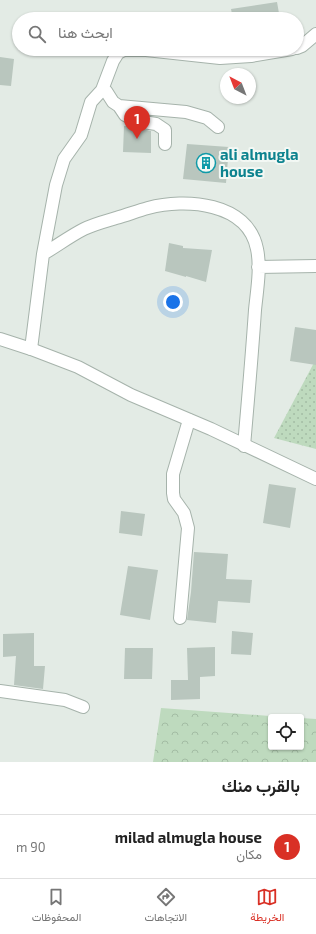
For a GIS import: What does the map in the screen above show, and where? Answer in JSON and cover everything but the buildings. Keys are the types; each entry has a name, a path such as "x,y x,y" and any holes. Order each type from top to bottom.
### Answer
{"street":[{"path":"304,44 316,34"},
{"path":"31,349 43,254 56,185 64,159 81,135 91,102 102,90 116,56"},
{"path":"202,56 220,58 251,56"},
{"path":"102,90 106,91 113,102 119,106 125,115 137,121 156,124 165,130 165,144"},
{"path":"119,106 186,112 207,118 218,126"},
{"path":"43,254 85,228 149,208 174,204 197,205 221,209 238,217 252,234 257,248 258,267 252,368 244,446"},
{"path":"258,267 316,266"},
{"path":"0,339 78,367 132,395 316,479"},
{"path":"180,618 188,528 184,514 174,499 172,483 173,474 189,420"},
{"path":"0,691 60,698 83,707"}],"green space":[{"path":"316,359 316,449 274,438"},
{"path":"161,708 268,716 268,750 304,750 304,718 316,719 316,762 153,762"}],"place":[{"name":"milad almugla house","path":"137,139"},
{"name":"ali almugla house","path":"206,163"}]}
